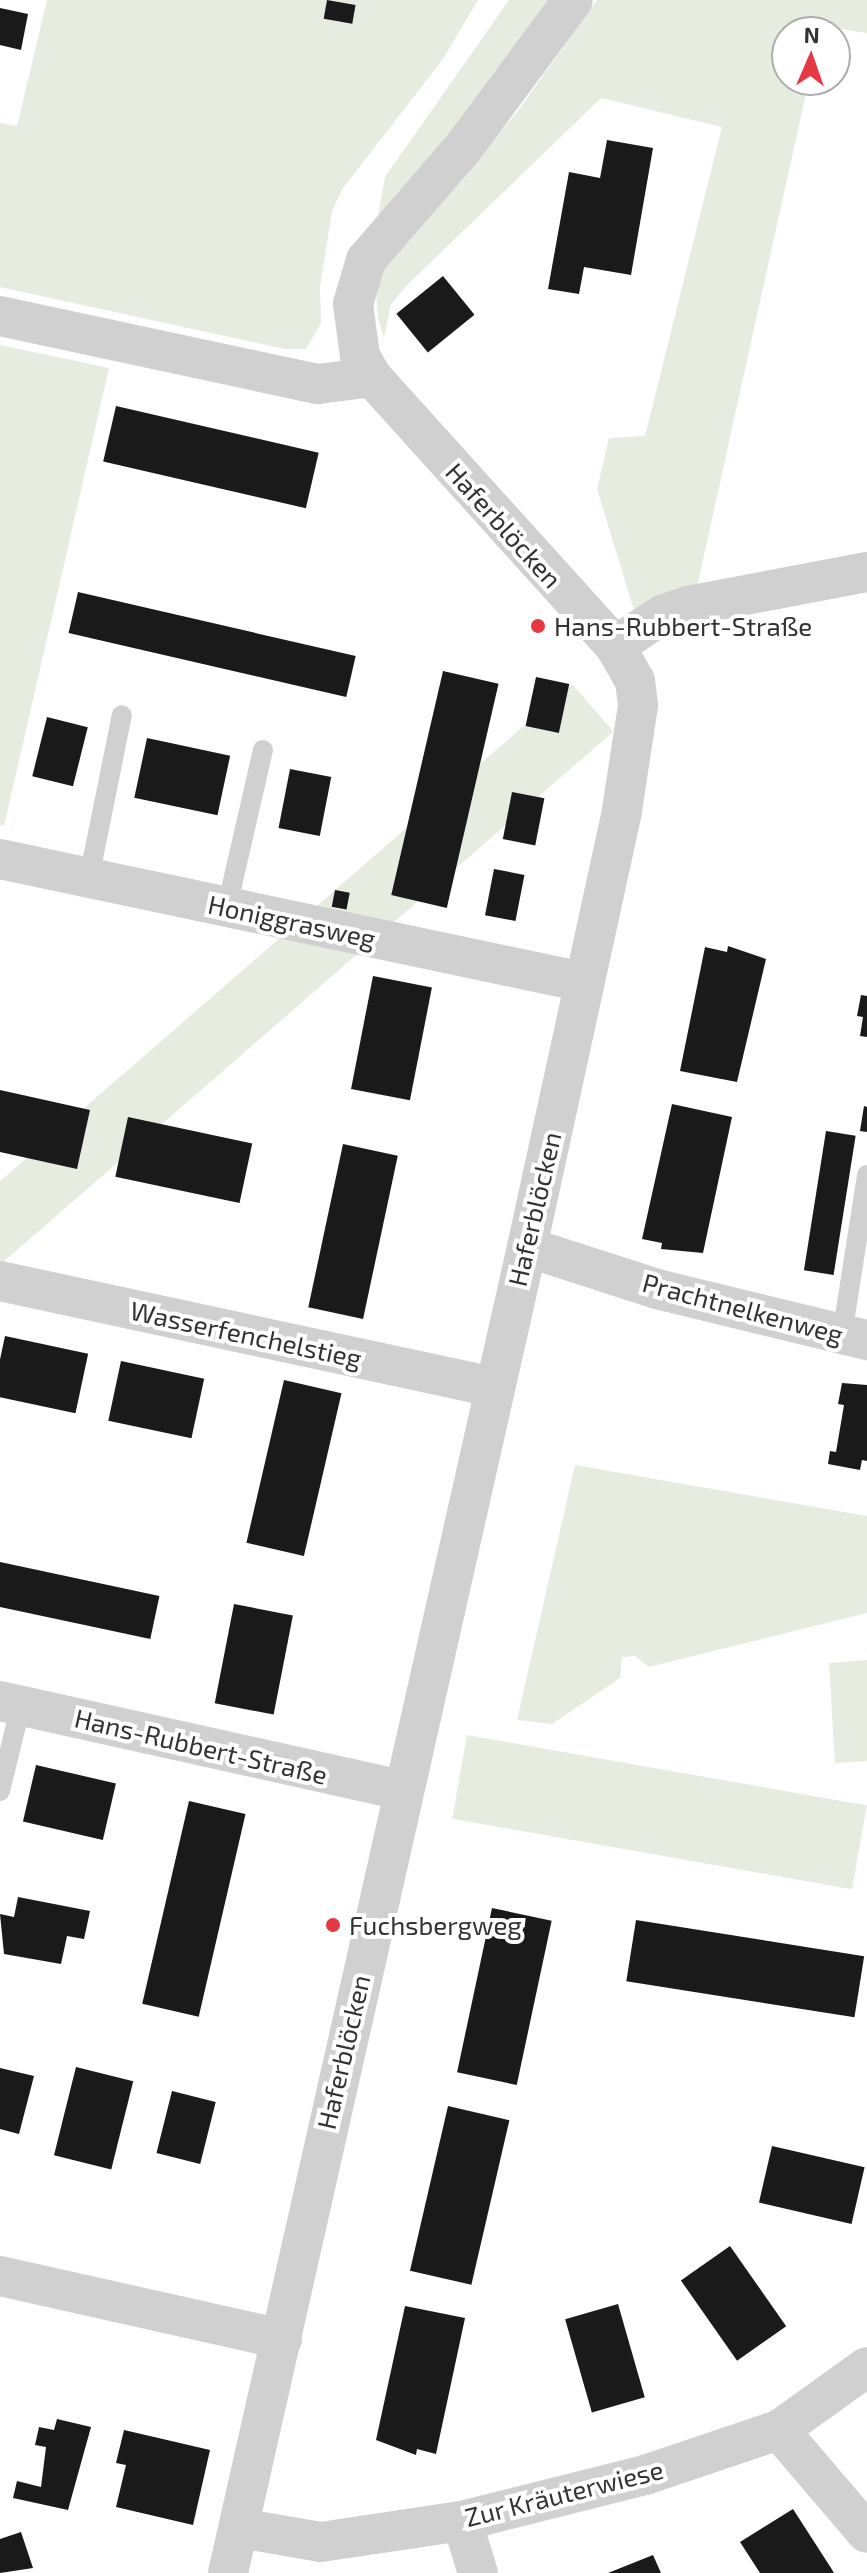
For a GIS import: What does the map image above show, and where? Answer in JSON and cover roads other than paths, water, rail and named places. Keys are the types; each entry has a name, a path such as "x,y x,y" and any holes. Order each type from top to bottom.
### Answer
{"street":[{"name":"Haferblöcken","path":"228,2573 401,1790 527,1247 635,735 635,681 615,646 372,377 353,328 353,304 366,260 463,148 573,0"},
{"path":"0,316 318,384 372,377"},
{"path":"615,646 662,615 688,606 867,572"},
{"name":"Honiggrasweg","path":"0,859 583,982"},
{"name":"Prachtnelkenweg","path":"527,1247 657,1289 782,1315 855,1337"},
{"name":"Wasserfenchelstieg","path":"0,1281 493,1387"},
{"name":"Hans-Rubbert-Straße","path":"10,1703 401,1790"},
{"path":"0,2276 282,2339"},
{"name":"Zur Kräuterwiese","path":"239,2528 321,2542 462,2521 645,2475 779,2430 867,2367"},
{"path":"779,2430 867,2533"},
{"path":"462,2521 478,2573"}],"lane":[{"path":"89,878 122,715"},
{"path":"227,907 263,750"},
{"path":"855,1337 867,1175"},
{"path":"0,1791 10,1703"}],"place":[{"name":"Hans-Rubbert-Straße","path":"538,626"},
{"name":"Fuchsbergweg","path":"333,1925"}]}
